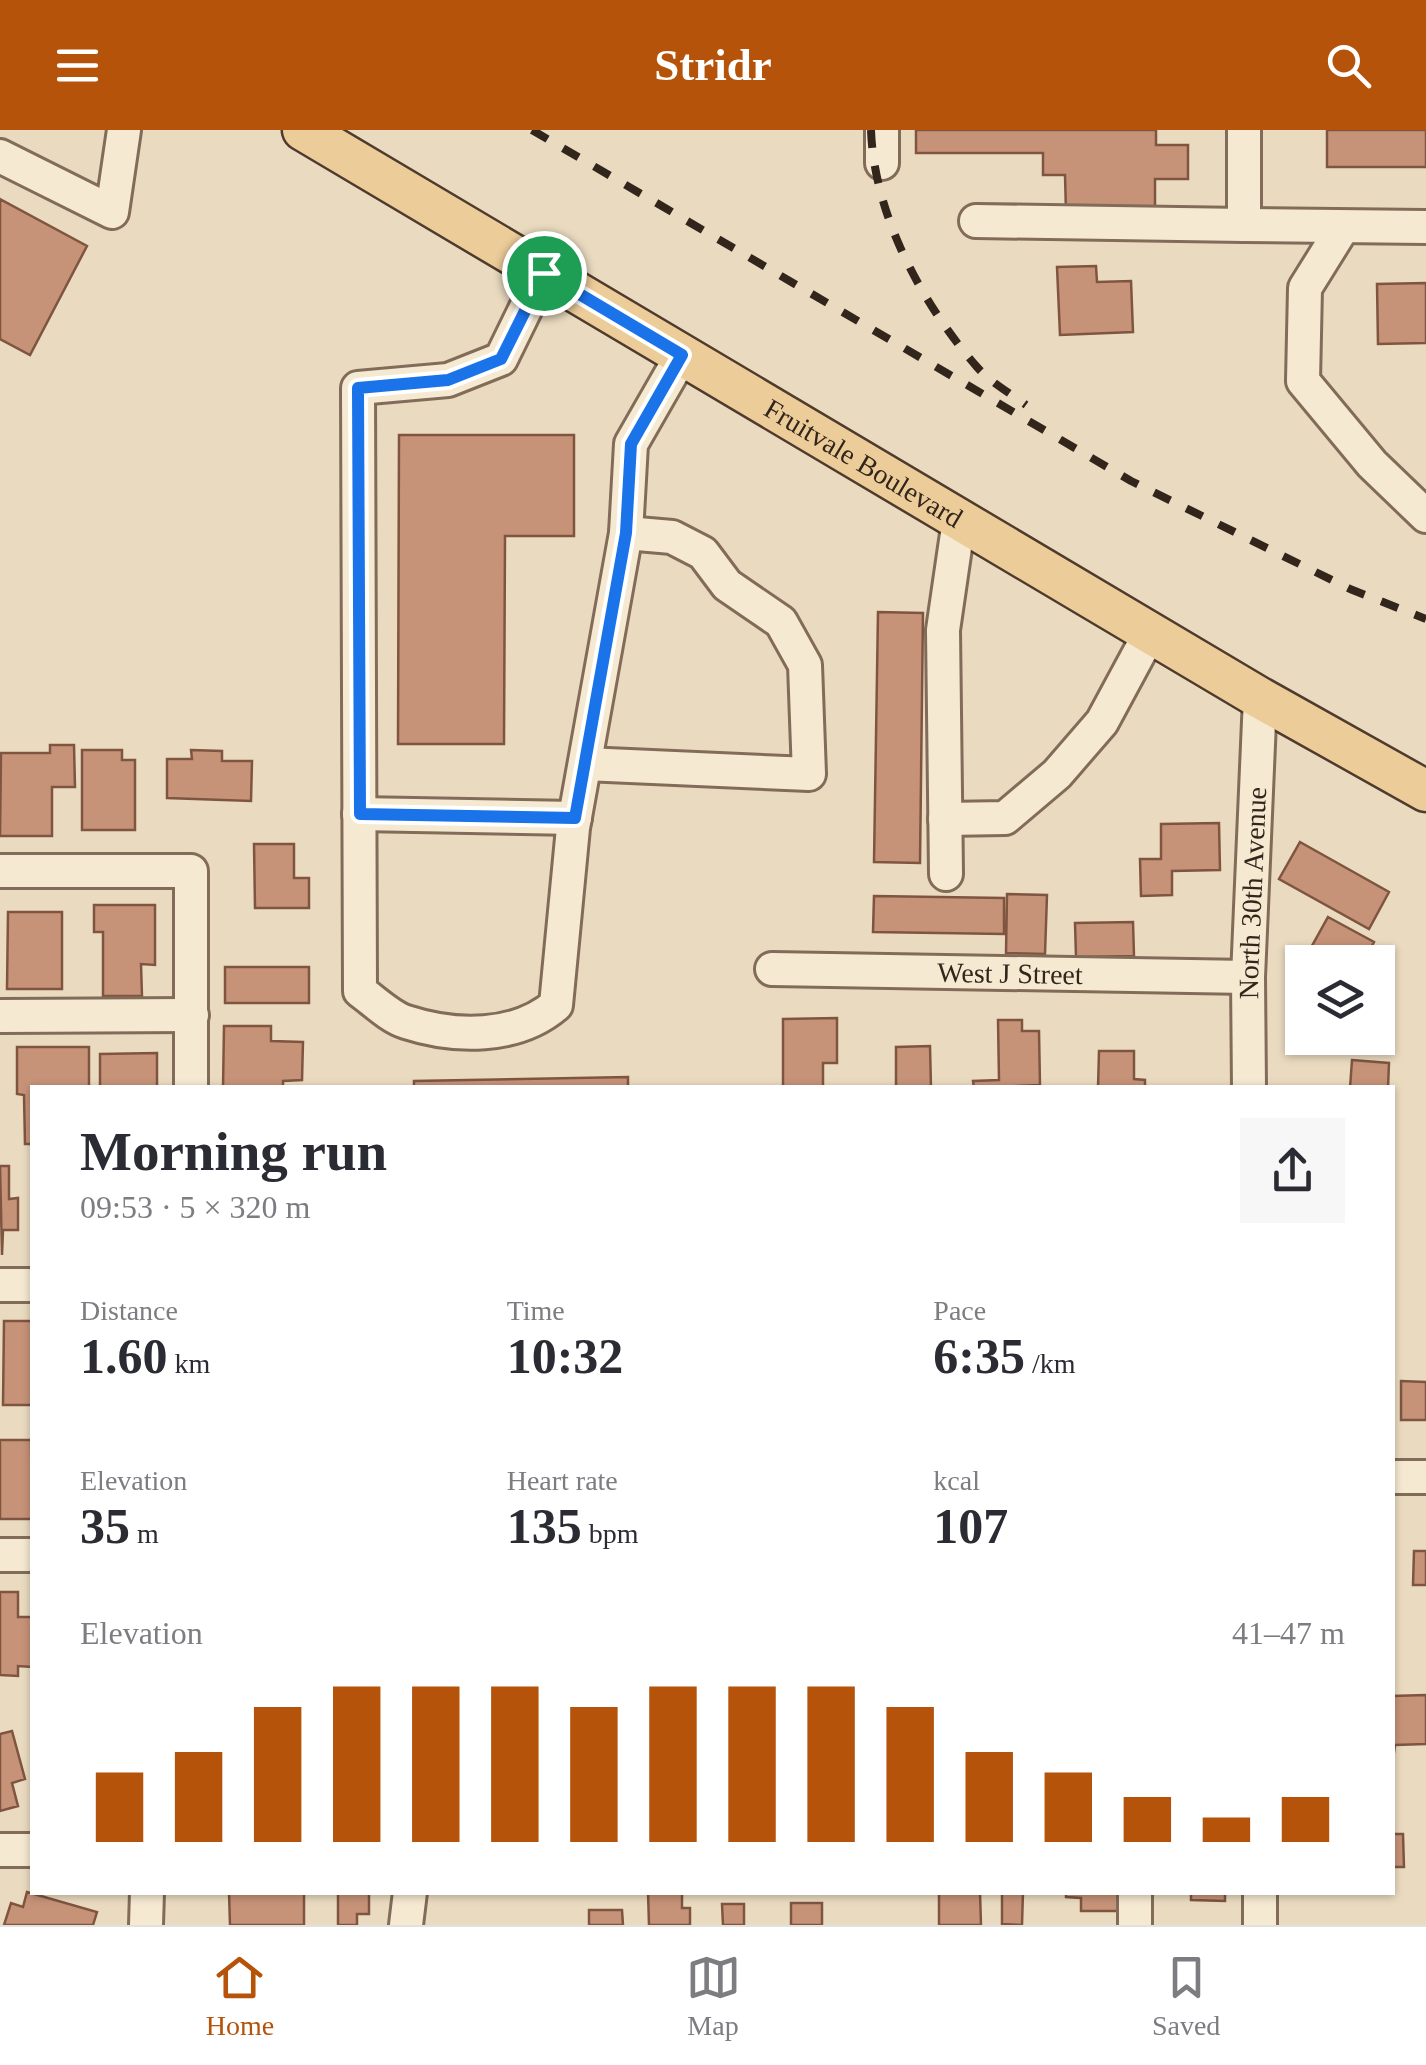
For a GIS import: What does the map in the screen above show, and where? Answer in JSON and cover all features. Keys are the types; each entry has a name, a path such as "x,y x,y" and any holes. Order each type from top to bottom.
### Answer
{"main road":[{"name":"Fruitvale Boulevard","path":"303,130 1260,698 1426,791"}],"street":[{"path":"0,156 112,212 124,130"},
{"path":"1244,130 1244,226"},
{"path":"976,221 1426,227"},
{"path":"1343,227 1305,288 1303,381 1372,464 1426,516"},
{"path":"544,273 501,359 448,380 358,388 360,991 403,1022 470,1034 534,1024 556,1006 575,818 626,533 631,444 682,355"},
{"path":"946,874 944,630 959,520"},
{"path":"584,764 809,774 805,665 781,622 727,585 702,553 672,538 626,533"},
{"path":"945,819 1005,818 1057,774 1102,722 1150,633"},
{"name":"North 30th Avenue","path":"1249,1085 1248,977 1260,698"},
{"path":"360,814 575,818"},
{"path":"0,871 191,871 190,1085"},
{"name":"West J Street","path":"772,969 1248,977"},
{"path":"0,1016 192,1015"},
{"path":"0,1286 30,1286"},
{"path":"1395,1477 1426,1476"},
{"path":"0,1555 30,1555"},
{"path":"0,1850 30,1850"},
{"path":"146,1925 147,1895"},
{"path":"406,1925 410,1895"},
{"path":"1135,1895 1135,1925"},
{"path":"1260,1895 1260,1925"}],"building":[{"path":"916,130 1156,130 1156,145 1188,145 1188,179 1155,179 1155,212 1066,213 1065,175 1043,175 1043,153 916,153"},
{"path":"1327,130 1426,130 1426,167 1327,167"},
{"path":"0,199 87,246 30,355 0,339"},
{"path":"1096,266 1097,282 1131,281 1133,332 1060,335 1057,267"},
{"path":"1426,283 1426,343 1378,344 1377,284"},
{"path":"399,435 574,435 574,536 505,536 504,744 398,744"},
{"path":"878,612 923,613 920,863 874,862"},
{"path":"50,745 74,745 75,787 52,787 52,836 0,836 1,753 50,753"},
{"path":"82,750 122,750 122,760 135,760 135,830 82,830"},
{"path":"191,750 222,751 222,761 252,761 251,801 167,798 167,759 192,759"},
{"path":"1219,823 1220,870 1172,871 1172,895 1141,896 1140,859 1161,859 1161,824"},
{"path":"1300,842 1389,892 1369,929 1279,879"},
{"path":"254,844 294,844 294,878 309,878 309,908 255,908"},
{"path":"1007,894 1047,895 1045,954 1006,953"},
{"path":"874,896 1004,898 1004,934 873,932"},
{"path":"94,905 155,905 155,965 141,964 142,996 103,996 103,932 94,932"},
{"path":"8,912 62,912 62,989 7,989"},
{"path":"1328,917 1374,942 1372,945 1312,945"},
{"path":"1133,922 1134,956 1076,957 1075,923"},
{"path":"225,967 309,967 309,1003 225,1003"},
{"path":"837,1018 837,1063 823,1063 823,1085 783,1085 783,1019"},
{"path":"998,1020 1022,1020 1022,1031 1039,1031 1040,1085 974,1085 973,1081 999,1080"},
{"path":"224,1026 271,1026 271,1041 303,1042 302,1080 283,1081 283,1085 223,1085"},
{"path":"930,1046 931,1085 896,1085 896,1047"},
{"path":"17,1047 89,1047 89,1085 30,1085 30,1144 25,1144 24,1095 17,1094"},
{"path":"1099,1051 1134,1051 1134,1079 1145,1080 1145,1085 1098,1085"},
{"path":"157,1053 157,1085 100,1085 100,1054"},
{"path":"1352,1060 1389,1063 1388,1085 1350,1085"},
{"path":"628,1077 628,1085 414,1085 414,1081"},
{"path":"0,1166 9,1166 9,1199 18,1198 18,1230 3,1230 2,1255"},
{"path":"4,1321 30,1321 30,1405 3,1405"},
{"path":"1401,1381 1426,1382 1426,1420 1401,1420"},
{"path":"0,1440 30,1440 30,1519 0,1519"},
{"path":"1414,1551 1426,1551 1426,1585 1413,1585"},
{"path":"0,1592 18,1592 18,1617 30,1617 30,1667 18,1666 18,1676 0,1675"},
{"path":"1426,1695 1426,1744 1395,1745 1395,1696"},
{"path":"12,1731 25,1779 12,1783 18,1806 0,1811 0,1734"},
{"path":"1395,1834 1403,1834 1404,1867 1395,1867"},
{"path":"27,1892 97,1912 93,1925 4,1925 11,1903 23,1907"},
{"path":"229,1895 304,1895 304,1925 230,1925"},
{"path":"338,1895 369,1895 369,1914 357,1914 357,1925 338,1925"},
{"path":"648,1895 682,1895 682,1908 690,1908 690,1925 649,1925"},
{"path":"939,1895 980,1895 981,1925 939,1925"},
{"path":"1002,1895 1023,1895 1022,1925 1002,1924"},
{"path":"1118,1895 1118,1911 1081,1911 1081,1898 1066,1897"},
{"path":"1191,1895 1225,1895 1225,1901 1191,1900"},
{"path":"791,1903 822,1903 822,1925 791,1925"},
{"path":"722,1904 744,1904 744,1925 723,1925"},
{"path":"589,1910 622,1910 623,1925 589,1925"}],"railway":[{"path":"532,130 1131,481 1350,589 1426,619"},
{"path":"871,130 881,194 891,226 920,287 977,367 1026,405"}],"route":[{"path":"544,273 682,355 631,444 626,533 575,818 360,814 358,388 448,380 501,359 544,273"}]}
